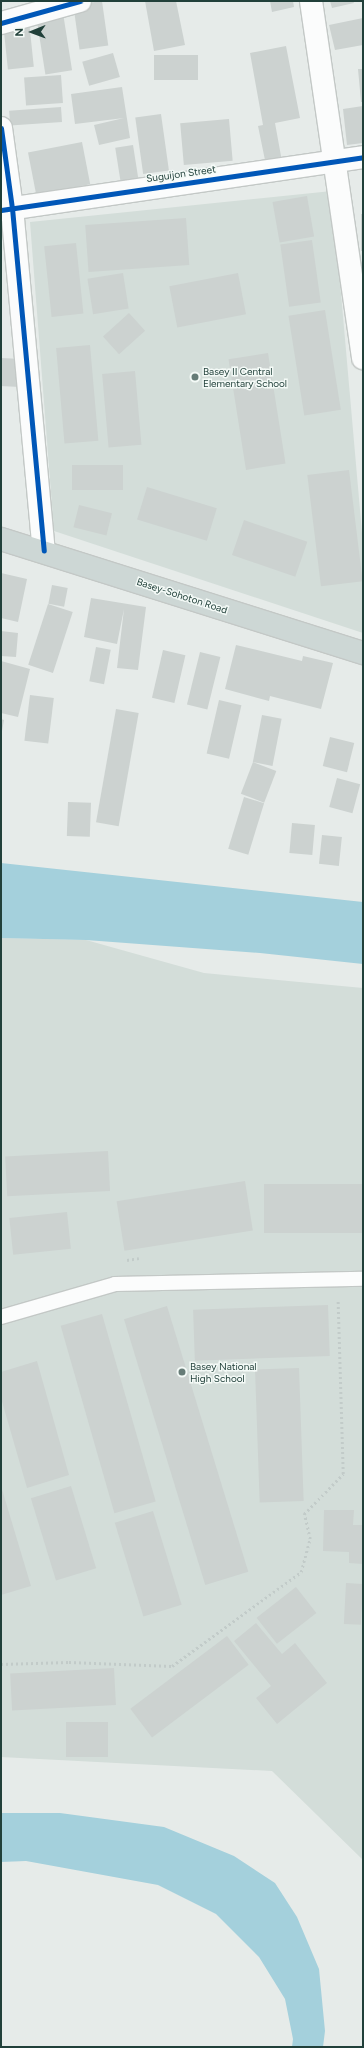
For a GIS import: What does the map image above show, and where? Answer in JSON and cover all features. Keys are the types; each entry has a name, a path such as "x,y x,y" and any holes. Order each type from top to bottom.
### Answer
{"main road":[{"name":"Basey-Sohoton Road","path":"1,539 363,653"}],"street":[{"path":"1,23 80,1"},
{"path":"311,1 336,161 363,358"},
{"path":"1,128 6,209 44,552"},
{"name":"Suguijon Street","path":"6,209 363,157"}],"lane":[{"path":"1,1317 115,1284 338,1281 363,1279"}],"path":[{"path":"1,1664 69,1662 172,1666 301,1572 310,1539 304,1514 343,1474 338,1281"}],"shaded area":[{"name":"Basey II Central Elementary School","path":"332,191 363,544 363,633 54,531 30,222"},
{"name":"Basey National High School","path":"1,938 86,940 204,973 363,988 363,1860 272,1771 1,1757"}],"water":[{"path":"1,863 363,902 363,964 260,953 86,940 1,938"},
{"path":"1,1813 60,1813 164,1827 234,1856 275,1883 297,1917 319,1969 325,2031 323,2047 292,2047 293,2039 285,1999 259,1957 216,1914 158,1885 26,1861 1,1862"}],"building":[{"path":"102,1 108,46 80,50 73,5"},
{"path":"145,1 176,1 185,45 154,51"},
{"path":"270,1 293,1 294,7 272,12"},
{"path":"330,1 353,1 354,3 332,8"},
{"path":"63,13 72,70 45,75 36,17"},
{"path":"363,18 363,45 335,50 329,25"},
{"path":"29,21 34,67 8,69 3,24"},
{"path":"286,46 300,118 275,123 283,167 267,170 258,126 263,125 250,53"},
{"path":"113,53 120,77 89,86 82,62"},
{"path":"154,55 198,55 198,80 154,80"},
{"path":"358,69 363,69 363,102 361,102"},
{"path":"61,75 63,103 26,106 24,78"},
{"path":"122,87 130,138 99,145 94,125 124,118 75,124 71,94"},
{"path":"363,106 363,143 347,145 343,109"},
{"path":"61,107 62,122 10,126 9,111"},
{"path":"161,114 169,170 143,174 135,118"},
{"path":"229,119 233,161 184,165 180,123"},
{"path":"82,142 90,184 36,195 28,152"},
{"path":"133,145 139,184 121,186 115,148"},
{"path":"307,196 314,236 280,242 273,202"},
{"path":"361,214 363,214 363,251 361,251"},
{"path":"186,218 189,265 89,272 85,225"},
{"path":"312,240 321,302 289,307 280,244"},
{"path":"76,243 83,314 52,317 44,246"},
{"path":"123,273 129,309 93,314 87,279"},
{"path":"238,273 246,314 177,328 169,286"},
{"path":"325,310 341,410 304,416 288,316"},
{"path":"129,313 145,331 119,354 103,336"},
{"path":"90,345 98,441 64,444 56,348"},
{"path":"268,353 286,464 246,470 228,359"},
{"path":"1,358 22,359 21,387 1,386"},
{"path":"135,371 141,445 109,448 102,374"},
{"path":"72,465 123,465 123,490 72,490"},
{"path":"349,470 363,581 321,586 307,475"},
{"path":"147,487 217,508 207,541 137,520"},
{"path":"79,505 112,513 106,536 73,527"},
{"path":"244,520 307,542 295,577 232,555"},
{"path":"1,573 27,579 18,622 1,618"},
{"path":"52,585 68,588 64,607 48,604"},
{"path":"91,598 146,607 138,670 117,668 124,609 117,644 84,637"},
{"path":"48,604 73,612 53,673 28,665"},
{"path":"1,631 18,633 16,657 1,656"},
{"path":"236,645 302,661 303,656 333,663 321,709 270,696 269,701 225,689"},
{"path":"96,647 111,650 104,684 89,681"},
{"path":"163,650 185,655 174,703 152,698"},
{"path":"200,652 220,657 207,709 187,704"},
{"path":"1,661 30,669 18,717 1,713"},
{"path":"30,695 54,698 48,744 24,741"},
{"path":"219,700 241,705 229,759 207,754"},
{"path":"116,709 139,713 119,826 96,822"},
{"path":"262,715 282,719 272,766 253,762"},
{"path":"1,719 4,720 2,731 1,731"},
{"path":"330,737 354,743 347,772 323,766"},
{"path":"253,762 276,771 264,803 241,794"},
{"path":"337,778 360,784 352,813 329,807"},
{"path":"244,797 264,803 248,855 228,849"},
{"path":"68,802 91,803 90,837 67,836"},
{"path":"292,823 315,825 312,855 289,853"},
{"path":"322,835 342,837 339,866 319,864"},
{"path":"108,1151 110,1191 7,1196 5,1156"},
{"path":"245,1181 253,1230 124,1251 117,1201"},
{"path":"264,1184 363,1184 363,1233 264,1233"},
{"path":"67,1212 71,1249 13,1255 9,1218"},
{"path":"328,1305 330,1356 195,1361 193,1310"},
{"path":"167,1306 248,1572 205,1585 124,1319"},
{"path":"102,1314 156,1501 114,1513 61,1326"},
{"path":"37,1361 69,1475 27,1488 1,1398 1,1372"},
{"path":"299,1368 304,1501 260,1502 255,1370"},
{"path":"1,1486 31,1586 1,1595"},
{"path":"71,1486 96,1568 56,1581 31,1498"},
{"path":"324,1510 354,1510 353,1525 363,1525 363,1564 349,1563 349,1552 323,1551"},
{"path":"153,1511 182,1605 143,1616 115,1523"},
{"path":"346,1583 363,1584 361,1625 344,1624"},
{"path":"296,1587 316,1613 277,1644 257,1618"},
{"path":"256,1623 282,1654 295,1643 327,1683 277,1724 256,1698 271,1686 234,1641"},
{"path":"227,1636 249,1665 152,1738 130,1709"},
{"path":"114,1668 116,1705 12,1710 10,1673"},
{"path":"66,1722 108,1722 108,1757 66,1757"}],"cycle path":[{"path":"1,23 80,1"},
{"path":"1,128 12,208 44,551"},
{"path":"1,210 363,157"}],"place":[{"name":"Basey II Central Elementary School","path":"195,377"},
{"name":"Basey National High School","path":"182,1372"}]}
